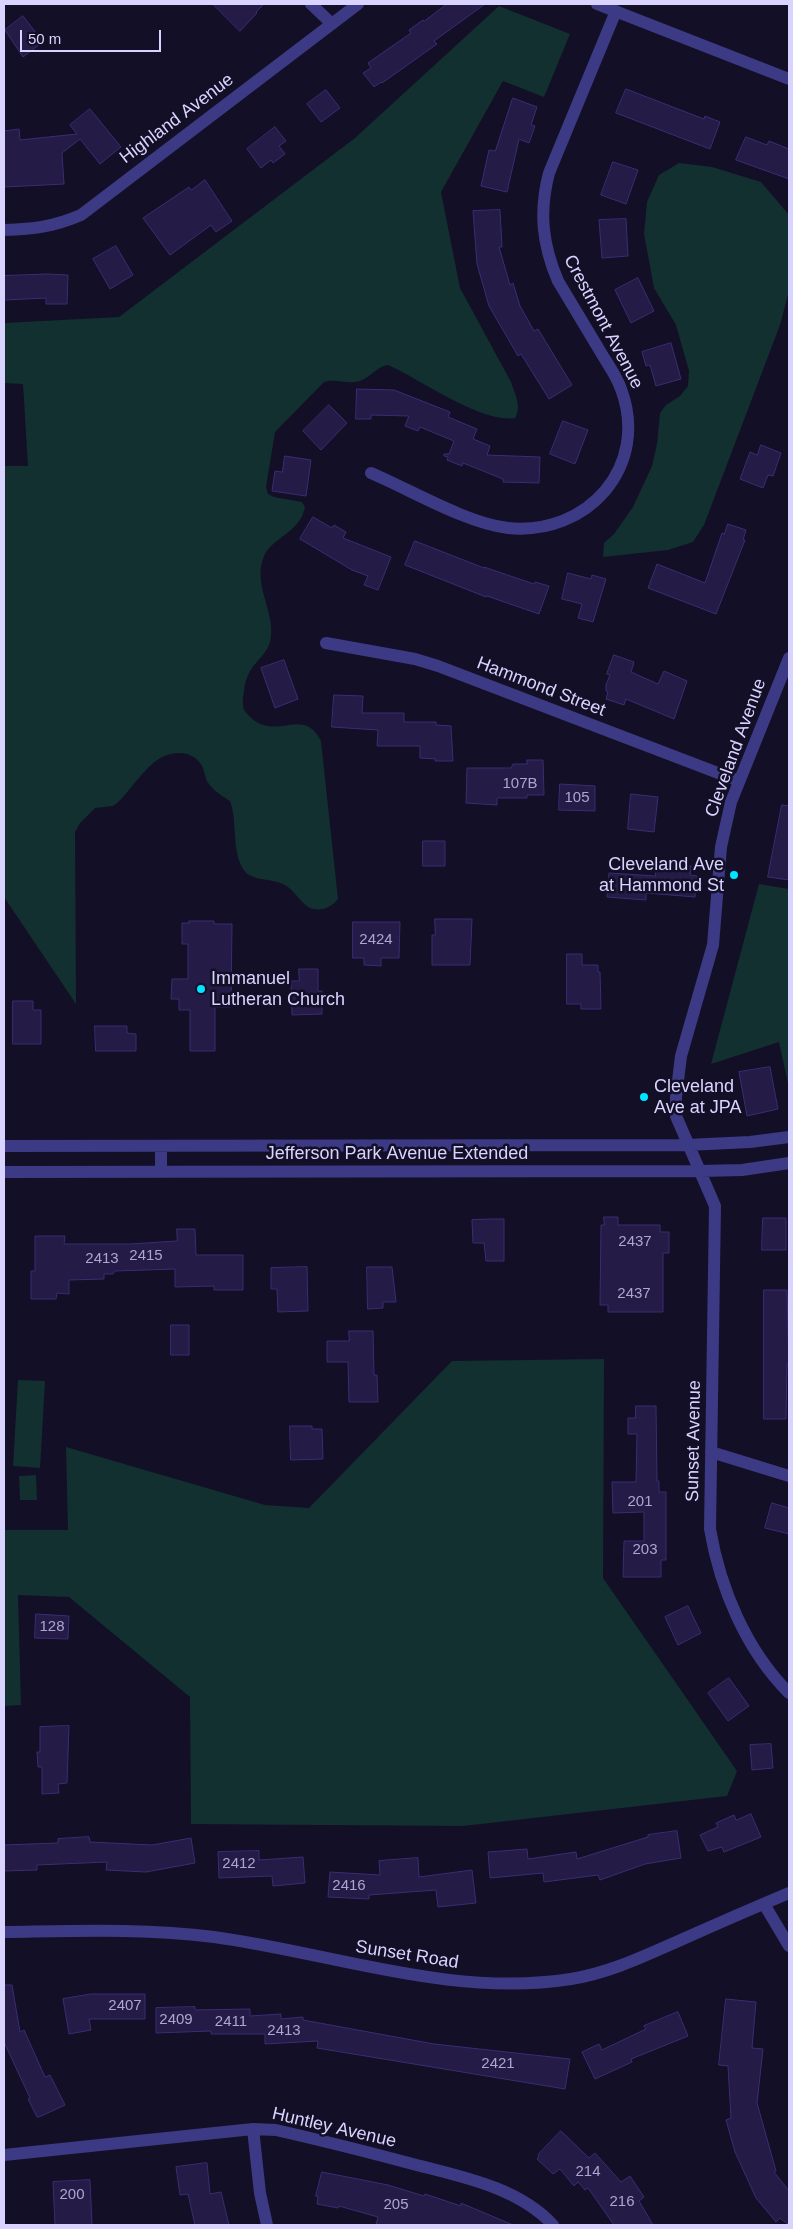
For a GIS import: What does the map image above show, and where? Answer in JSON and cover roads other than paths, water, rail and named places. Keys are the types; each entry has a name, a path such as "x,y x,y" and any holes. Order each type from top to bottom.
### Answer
{"street":[{"path":"311,4 332,24"},
{"name":"Highland Avenue","path":"4,230 33,229 58,225 80,214 358,4"},
{"path":"597,4 789,79"},
{"name":"Crestmont Avenue","path":"371,473 484,523 508,528 533,528 557,523 580,514 593,504 608,488 618,470 625,450 628,428 627,408 621,387 554,272 544,240 542,216 544,191 549,173 616,11"},
{"name":"Hammond Street","path":"326,643 415,659 438,666 739,781"},
{"name":"Cleveland Avenue","path":"700,1171 687,1145 676,1116 676,1097 681,1056 713,945 721,846 731,802 789,658"},
{"name":"Jefferson Park Avenue Extended","path":"4,1146 687,1145 750,1142 789,1137"},
{"path":"161,1147 161,1172"},
{"name":"Jefferson Park Avenue Extended","path":"4,1172 700,1171 742,1170 789,1163"},
{"name":"Sunset Avenue","path":"700,1171 715,1206 710,1529 722,1581 746,1632 765,1664 789,1693"},
{"path":"710,1452 789,1476"},
{"name":"Sunset Road","path":"4,1932 107,1930 162,1932 216,1938 458,1981 498,1985 531,1984 572,1979 612,1970 789,1893"},
{"path":"764,1904 789,1946"},
{"path":"253,2129 260,2193 267,2225"},
{"name":"Huntley Avenue","path":"4,2155 253,2129 276,2130 464,2178 508,2192 531,2206 553,2225"}],"place":[{"name":"Cleveland Ave at Hammond St","path":"734,875"},
{"name":"Immanuel Lutheran Church","path":"201,989"},
{"name":"Cleveland Ave at JPA","path":"644,1097"}]}
